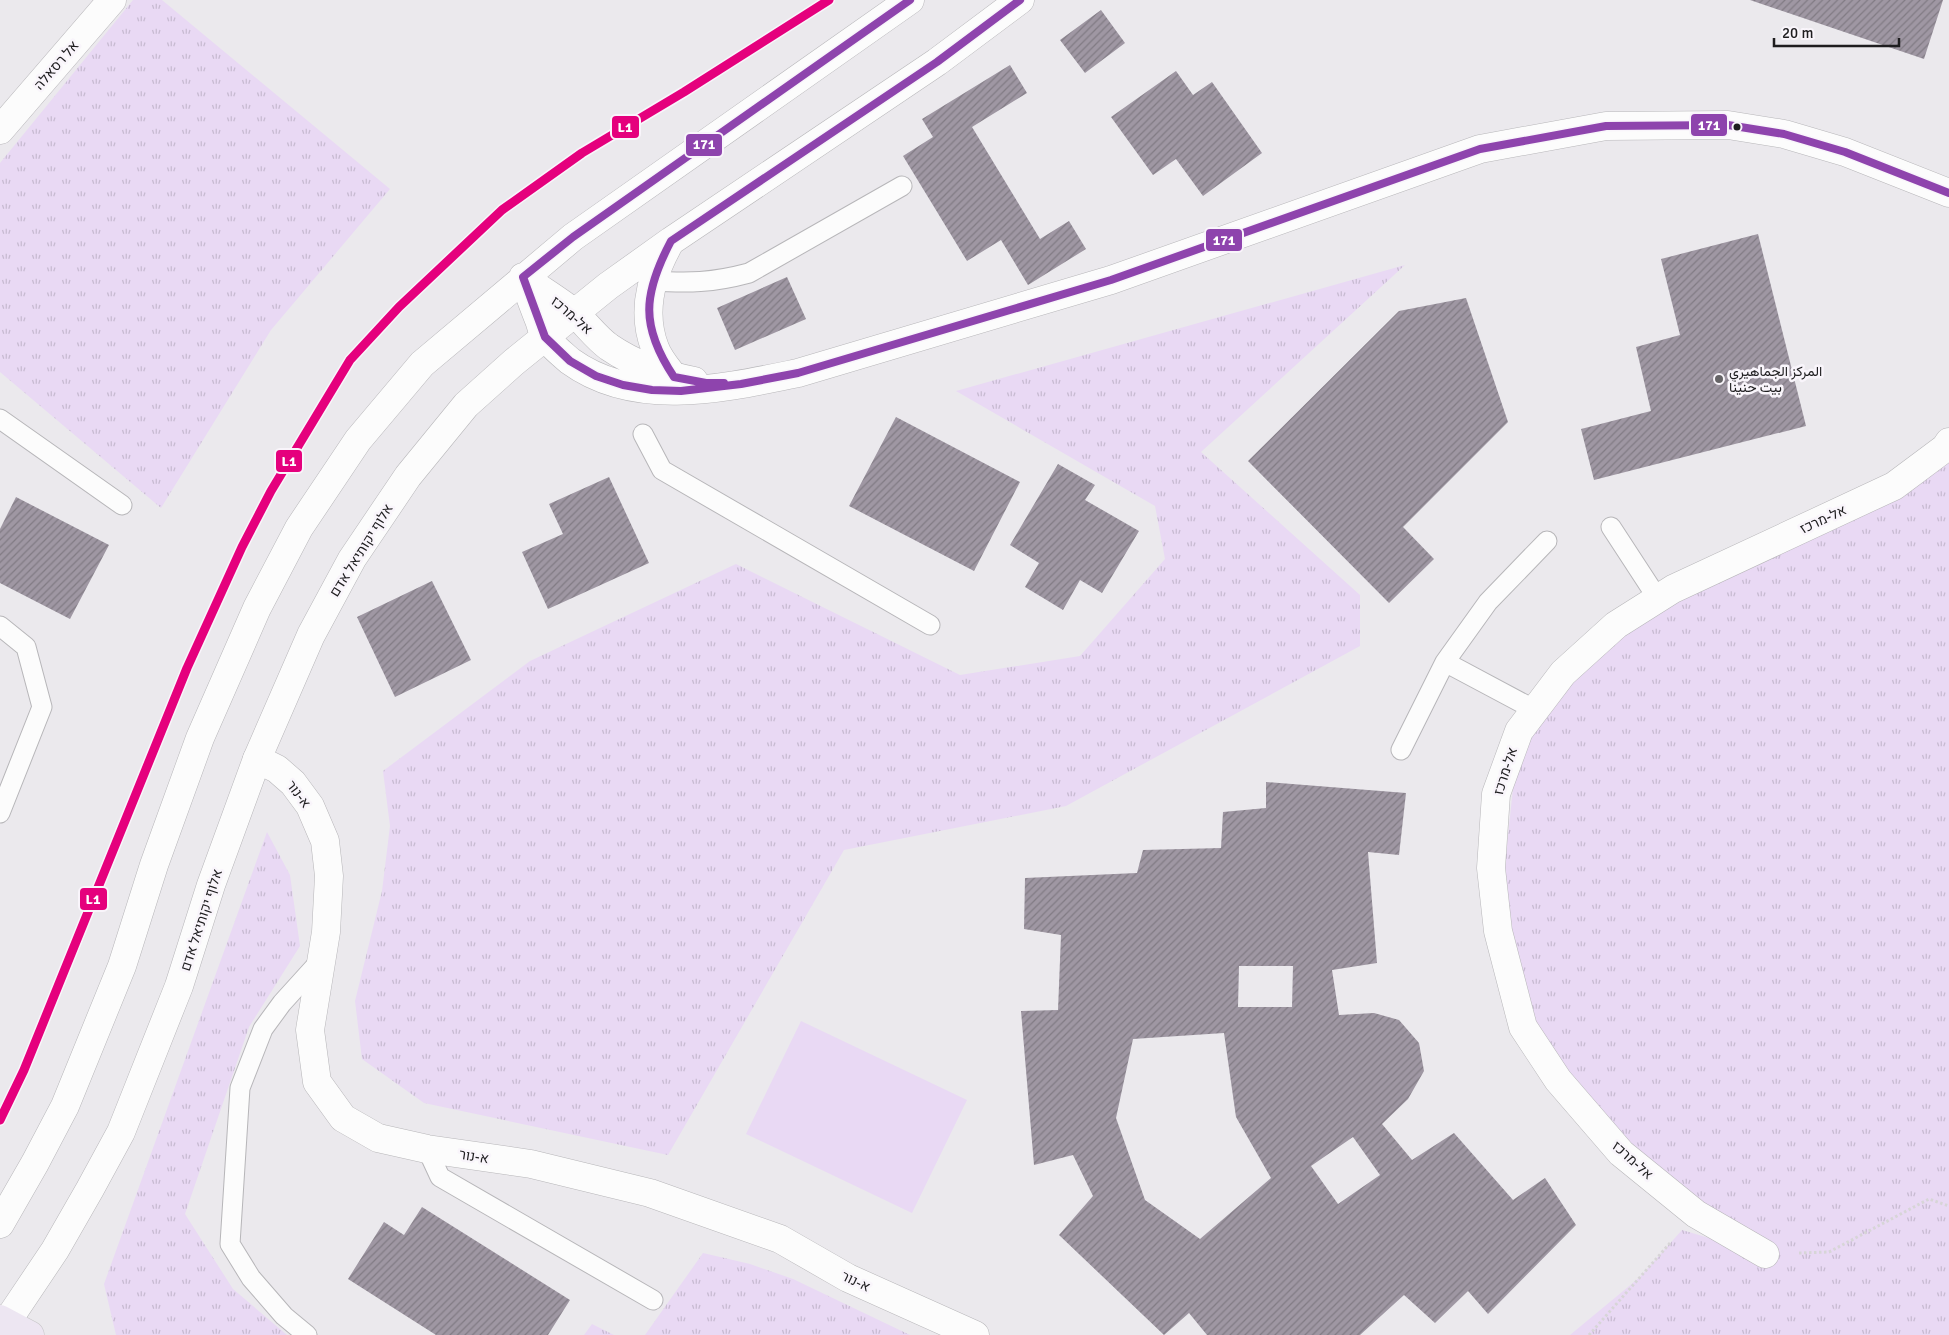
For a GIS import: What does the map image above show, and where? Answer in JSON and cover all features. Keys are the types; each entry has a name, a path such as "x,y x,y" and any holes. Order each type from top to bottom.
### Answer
{"street":[{"name":"אל רסאלה","path":"4,118 112,0"},
{"path":"0,1224 65,1106 122,966 154,865 200,738 257,608 299,528 358,440 422,364 572,236 910,0"},
{"name":"אלוף יקותיאל אדם","path":"9,1327 90,1189 120,1132 179,986 211,885 257,760 311,635 352,559 408,476 466,405 514,362 608,286 671,241 936,62 1020,0"},
{"name":"אל-מרכז","path":"523,277 545,337 560,353 580,368 604,379 633,387 664,391 699,390 747,384 798,373 863,355 1111,280 1480,150 1606,126 1728,125 1784,134 1845,152 1949,192"},
{"path":"671,241 651,281 649,307 655,348 662,362 674,377"},
{"name":"אל-מרכז","path":"523,277 574,313 590,332 609,347 641,364 674,377 706,383 747,384"},
{"name":"אל-מרכז","path":"1765,1254 1696,1214 1622,1153 1558,1080 1523,1027 1498,932 1490,868 1496,794 1519,731 1564,673 1616,625 1673,589 1894,486 1944,448 1949,442"},
{"name":"א-נור","path":"257,760 277,768 293,783 310,806 325,841 329,876 326,932 310,1030 317,1082 343,1118 378,1138 427,1149 531,1164 650,1193 780,1239 848,1278 975,1335"}],"lane":[{"path":"651,281 689,283 713,281 748,272 902,186"},
{"path":"0,419 122,505"},
{"path":"643,434 662,470 930,625"},
{"path":"1611,526 1658,599"},
{"path":"1401,750 1445,662 1488,602 1547,541"},
{"path":"0,626 26,647 42,707 0,812"},
{"path":"1445,662 1535,710"},
{"path":"307,1335 284,1316 251,1278 230,1244 240,1088 263,1029 282,1003 321,960"},
{"path":"427,1149 440,1177 653,1300"}],"path":[{"path":"1765,1254 1829,1252 1928,1199 1949,1206"},
{"path":"1589,1335 1696,1214"}],"green space":[{"path":"133,0 162,0 390,189 271,330 161,508 0,372 0,163"},
{"path":"1405,265 1201,452 1360,595 1360,646 1066,806 844,850 668,1155 424,1103 362,1059 355,1001 382,891 390,826 383,771 530,661 736,564 960,675 1080,656 1165,559 1155,506 956,391"},
{"path":"1949,442 1949,1335 1570,1335 1640,1277 1682,1230 1763,1254 1596,1123 1523,1027 1498,931 1519,731 1580,657"},
{"path":"267,832 290,875 300,946 249,1027 185,1214 233,1289 287,1335 116,1335 104,1284"},
{"path":"801,1021 967,1100 912,1213 746,1134"},
{"path":"703,1253 750,1264 793,1279 910,1335 645,1335"},
{"path":"592,1324 614,1335 584,1335"}],"building":[{"path":"1750,0 1943,0 1924,59"},
{"path":"1101,10 1125,43 1085,73 1060,40"},
{"path":"1010,65 1027,93 972,127 1040,239 1069,221 1086,249 1028,285 1001,240 967,261 903,156 933,137 922,119"},
{"path":"1176,71 1193,95 1212,82 1262,153 1203,196 1176,159 1153,175 1111,117"},
{"name":"المركز الجماهيري بيت حنينا","path":"1758,234 1806,426 1594,480 1581,429 1651,411 1636,347 1680,335 1661,259"},
{"path":"787,277 806,319 735,350 717,308"},
{"path":"1466,298 1508,422 1403,527 1434,559 1389,603 1248,461 1399,311"},
{"path":"896,417 1020,482 974,571 849,506"},
{"path":"1058,464 1095,485 1085,500 1139,531 1102,593 1080,580 1063,610 1025,587 1039,563 1010,545"},
{"path":"609,477 649,563 548,609 522,552 563,534 549,504"},
{"path":"16,497 109,545 70,619 0,583 0,529"},
{"path":"432,581 471,660 395,697 357,617"},
{"path":"1266,782 1406,793 1399,855 1368,852 1377,963 1332,970 1339,1015 1374,1013 1399,1020 1419,1043 1424,1071 1408,1099 1382,1124 1412,1160 1454,1133 1513,1200 1545,1178 1576,1225 1488,1314 1468,1291 1435,1323 1404,1295 1360,1335 1207,1335 1189,1313 1164,1335 1059,1235 1093,1196 1073,1155 1034,1165 1021,1011 1058,1010 1061,935 1024,929 1025,878 1137,873 1143,850 1221,848 1223,812 1266,808","holes":["1239,966 1293,966 1292,1007 1238,1007","1224,1033 1236,1117 1271,1178 1200,1239 1145,1200 1116,1118 1133,1039","1353,1137 1380,1175 1338,1204 1311,1166"]},
{"path":"422,1207 570,1300 548,1335 436,1335 348,1279 384,1222 404,1235"}],"transit line":[{"name":"L1","path":"0,1120 24,1070 187,668 242,547 271,491 350,360 399,307 502,210 582,153 684,92 829,0"},
{"name":"171","path":"910,0 573,237 523,277 545,337 570,361 596,376 623,385 652,390 681,391 741,384 798,373 1111,280 1480,149 1606,126 1728,125 1784,134 1845,152 1949,193"},
{"name":"171","path":"724,383 706,383 674,377 655,342 649,310 651,294 655,277 671,241 937,62 1020,0"}],"place":[{"name":"المركز الجماهيري بيت حنينا","path":"1719,379"}]}
